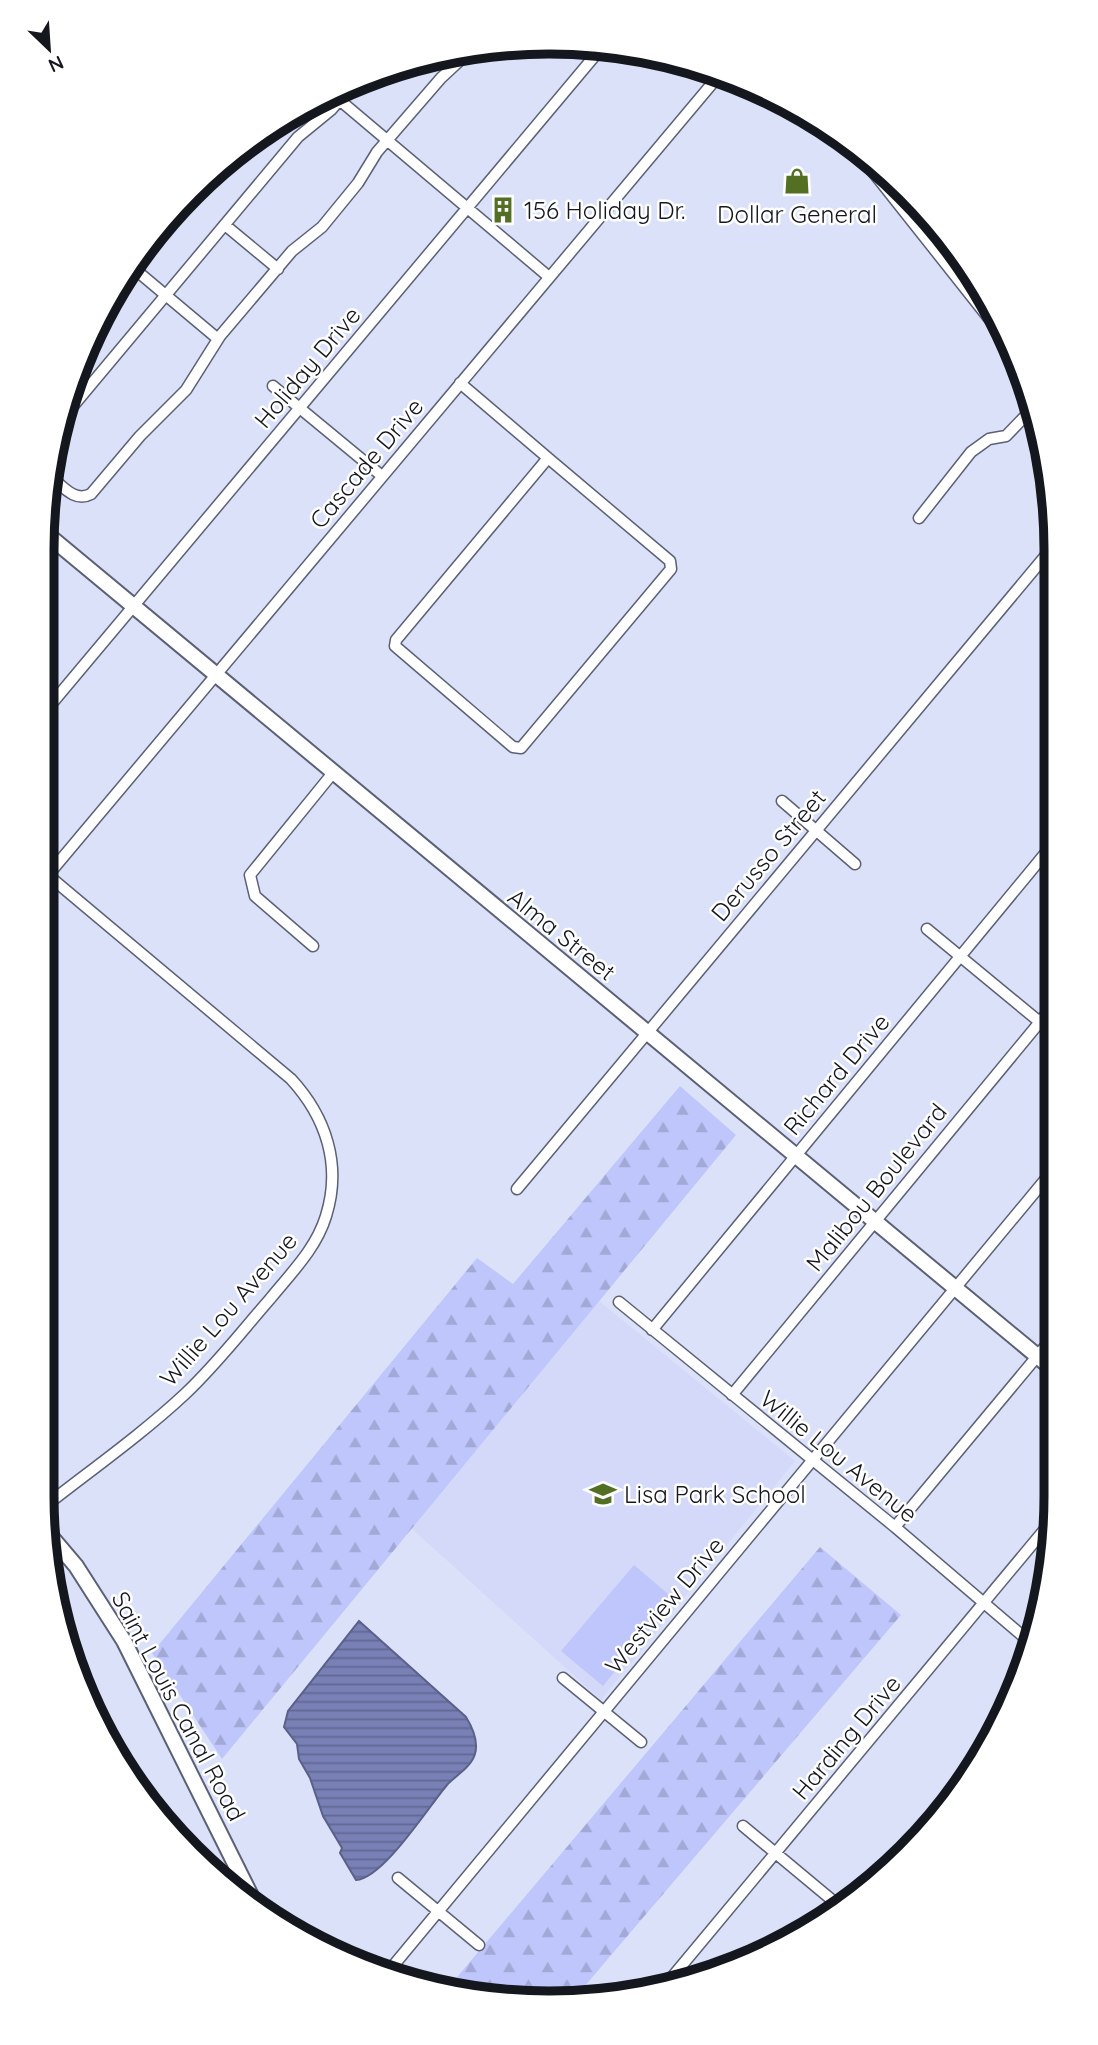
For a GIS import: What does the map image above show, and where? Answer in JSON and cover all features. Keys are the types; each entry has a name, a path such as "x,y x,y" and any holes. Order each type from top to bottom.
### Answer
{"main road":[{"path":"896,196 968,287"}],"street":[{"name":"Holiday Drive","path":"54,701 594,56"},
{"path":"58,482 80,498 91,494 140,436 179,399 218,339 292,251 322,228 359,183 387,140 457,63"},
{"name":"Cascade Drive","path":"54,864 712,82"},
{"path":"340,101 549,277"},
{"path":"78,400 298,137 337,102"},
{"path":"225,225 278,269"},
{"path":"139,273 218,339"},
{"path":"460,383 670,561 671,569 655,592 521,748 513,747 395,646 396,640 548,458"},
{"path":"273,386 382,476"},
{"path":"919,518 971,452 989,439 1006,436 1025,416"},
{"name":"Alma Street","path":"54,541 332,774 1044,1362"},
{"name":"Derusso Street","path":"517,1189 1044,558"},
{"path":"313,946 255,896 250,875 332,774"},
{"path":"782,801 855,864"},
{"name":"Richard Drive","path":"652,1330 1044,855"},
{"name":"Willie Lou Avenue","path":"54,884 291,1079 314,1108 322,1124 333,1171 326,1218 311,1249 223,1355 183,1396 54,1499"},
{"path":"927,929 1044,1025"},
{"name":"Malibou Boulevard","path":"732,1395 1044,1017"},
{"name":"Westview Drive","path":"394,1965 1044,1181"},
{"name":"Willie Lou Avenue","path":"619,1302 895,1527 1023,1637"},
{"path":"895,1527 1044,1348"},
{"name":"Harding Drive","path":"674,1975 1043,1532"},
{"name":"Saint Louis Canal Road","path":"56,1543 76,1566 124,1641 247,1888"},
{"path":"563,1678 641,1742"},
{"path":"743,1826 833,1901"},
{"path":"398,1878 479,1945"}],"shaded area":[{"name":"Lisa Park School","path":"598,1300 795,1461 601,1700 411,1528"},
{"path":"359,1621 466,1717 474,1733 476,1751 469,1765 447,1785 392,1855 379,1868 356,1880 340,1853 342,1848 323,1816 310,1778 299,1759 297,1744 284,1727 288,1711"}],"green space":[{"path":"680,1086 736,1135 222,1759 152,1653 477,1258 513,1284"},
{"path":"820,1547 901,1615 581,1990 517,1990 454,1981"},
{"path":"634,1565 674,1599 603,1686 561,1651"}],"place":[{"name":"Dollar General","path":"797,181"},
{"name":"156 Holiday Dr.","path":"503,210"},
{"name":"Lisa Park School","path":"603,1494"}]}
